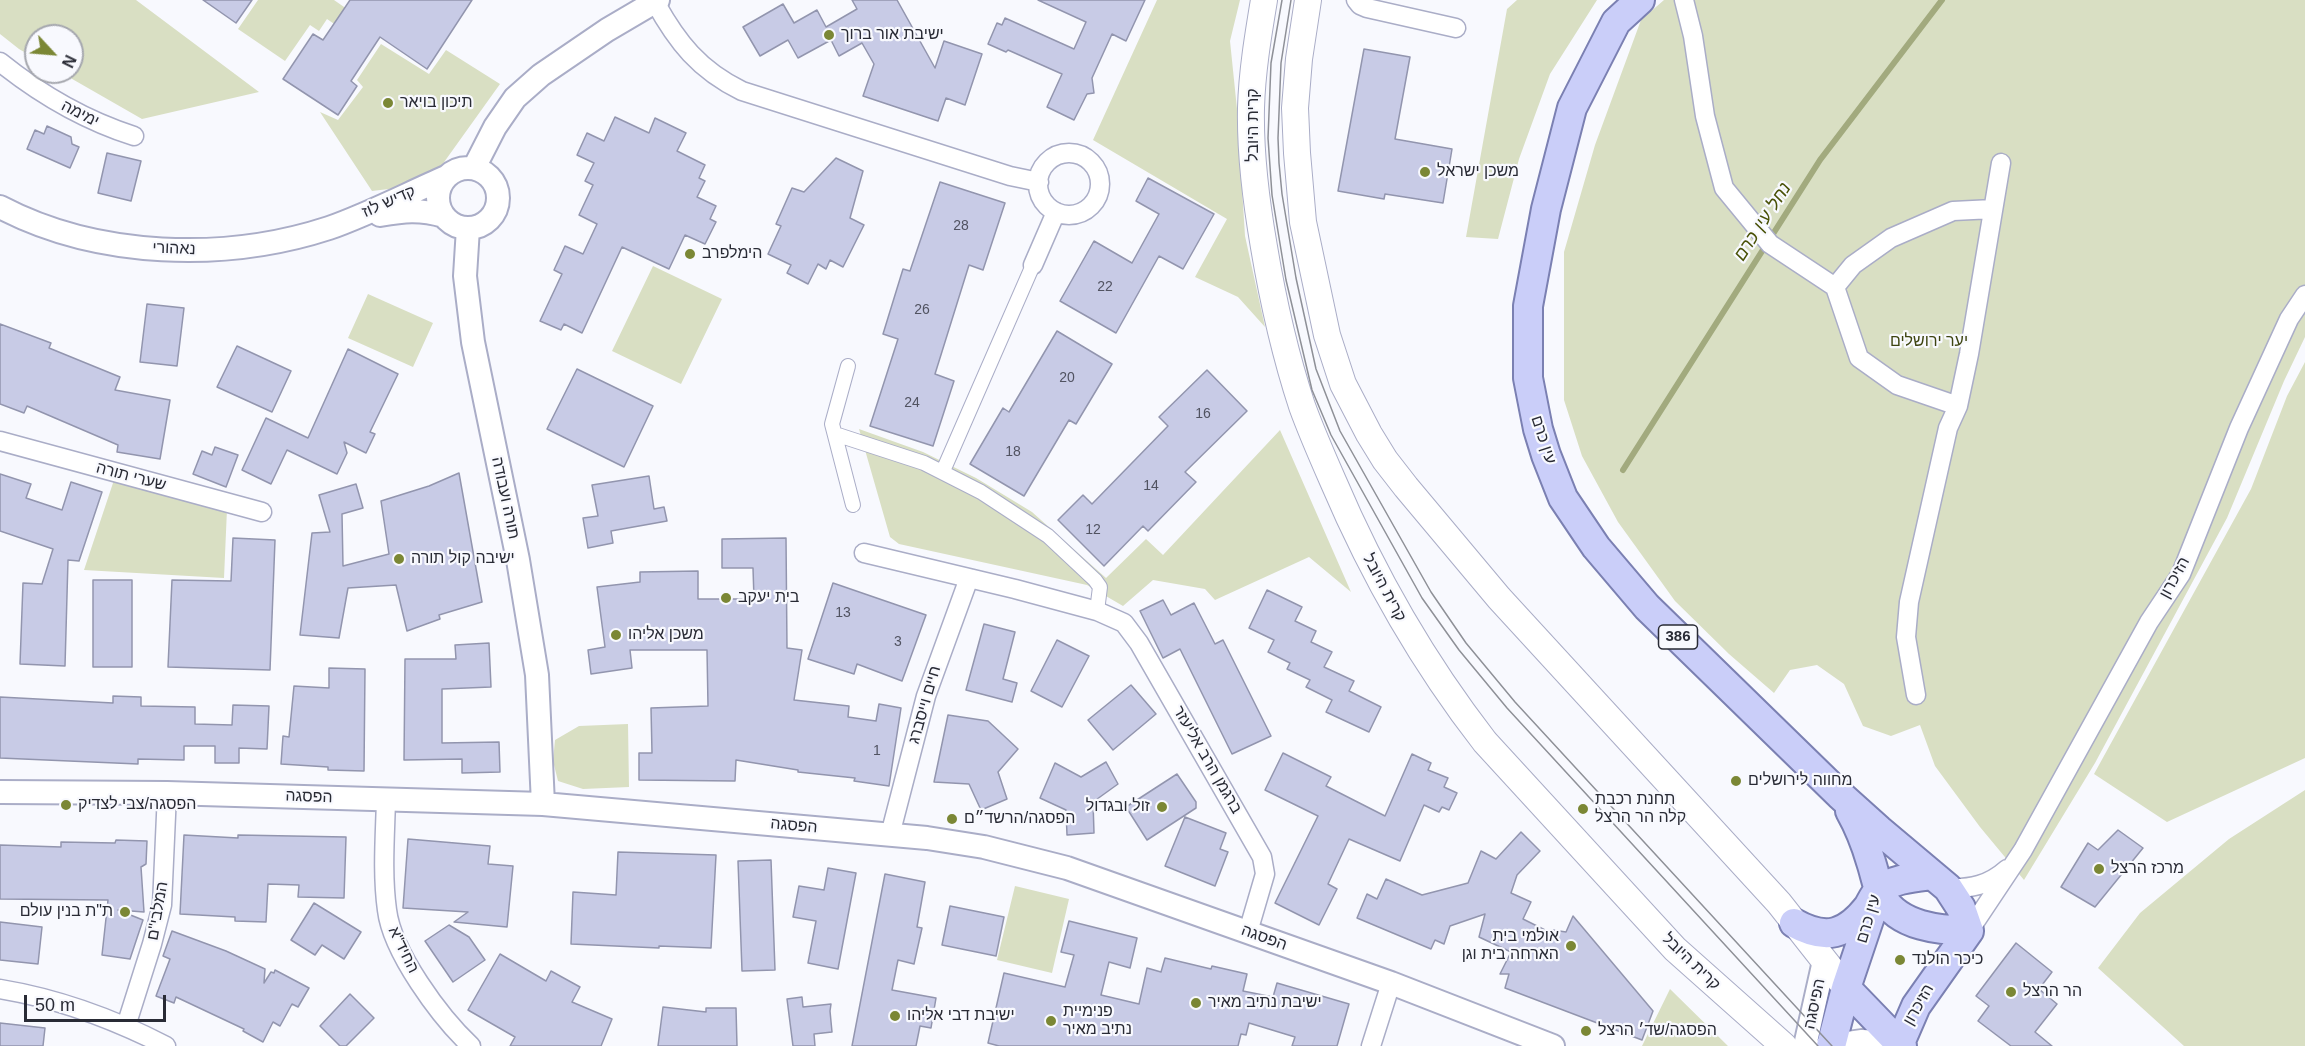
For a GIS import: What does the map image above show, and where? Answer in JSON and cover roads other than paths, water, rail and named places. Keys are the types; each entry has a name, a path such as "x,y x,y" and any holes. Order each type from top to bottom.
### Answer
{"main road":[{"name":"קרית היובל","path":"1264,0 1255,53 1251,108 1256,194 1269,278 1284,345 1302,406 1351,523 1378,579 1404,625 1459,709 1485,742 1675,949 1784,1046"},
{"path":"1308,0 1299,58 1295,108 1303,222 1327,335 1353,405 1385,460 1442,531 1521,622 1779,903 1846,988 1901,1045"},
{"name":"עין כרם","path":"1640,0 1616,22 1572,108 1546,209 1528,306 1528,378 1538,429 1563,498 1596,547 1647,607 1840,795 1940,881 1961,908 1969,931"},
{"name":"עין כרם","path":"1824,1046 1879,890 1856,822 1840,795"},
{"path":"1794,923 1820,933 1839,931 1857,919 1879,890 1908,879 1940,881"},
{"path":"1879,890 1891,908 1905,918 1938,929 1969,931"},
{"name":"הזיכרון","path":"1901,1045 1916,1006 1969,931"}],"street":[{"path":"1356,0 1367,8 1456,28"},
{"path":"1684,0 1693,36 1705,116 1724,188 1770,244 1835,287 1859,358 1897,385 1958,406"},
{"path":"474,168 515,98 541,75 607,30 656,1 668,26 697,62 721,81 742,91 1010,176 1038,182"},
{"name":"ימימה","path":"0,62 31,86 73,111 105,127 134,136"},
{"path":"1067,153 1086,158 1098,173 1100,183 1099,193 1086,210 1066,215 1047,207 1041,198 1038,182 1042,168 1049,160 1067,153"},
{"path":"1916,695 1906,637 1909,602 1948,428 1958,406 1969,354 2001,163"},
{"path":"463,168 474,168 483,171 496,186 497,207 485,223 468,228 456,226 444,216 438,204 440,185 446,177 463,168"},
{"name":"קדיש לוז","path":"352,219 446,177"},
{"name":"נאהורי","path":"0,207 54,230 88,239 126,247 171,249 207,250 273,241 300,236 352,219"},
{"path":"1835,287 1853,265 1891,238 1953,211 1994,209"},
{"name":"קדיש לוז","path":"352,219 410,211 425,211 444,216"},
{"path":"943,471 1056,212"},
{"name":"תורה ועבודה","path":"468,228 465,276 473,342 518,560 535,664 540,714 543,804"},
{"name":"הזיכרון","path":"1969,931 2023,850 2149,621 2181,574 2239,428 2289,319 2305,295"},
{"path":"848,366 832,424 853,505"},
{"path":"835,434 943,471 1013,511 1048,536 1100,587 1097,611"},
{"name":"שערי תורה","path":"0,441 262,512"},
{"name":"ברגמן הרב אליעזר","path":"864,554 1097,611 1125,623 1139,642 1262,857 1265,874 1248,932"},
{"name":"חיים וייסברג","path":"890,835 926,696 969,578"},
{"name":"הפסגה","path":"0,792 167,793 543,804 890,835 972,845 1067,868 1391,983 1553,1046"},
{"name":"המלבי\"ם","path":"126,1026 162,905 167,793"},
{"name":"החיד\"א","path":"386,800 385,885 391,930 401,953 418,980 471,1046"},
{"name":"הזיכרון","path":"1940,881 1970,888 1989,882 2007,869 2023,850"},
{"name":"הפיסגה","path":"1824,962 1824,1046 1862,1041 1901,1045"},
{"path":"1371,1046 1391,983"},
{"path":"0,989 94,1012 165,1046"}],"waterway":[{"name":"נחל עין כרם","path":"1623,470 1820,160 1942,0"}],"tram line":[{"path":"1282,0 1271,63 1268,138 1272,195 1286,280 1312,390 1331,435 1422,598 1459,650 1507,708 1818,1046"},
{"path":"1291,0 1281,63 1278,138 1282,194 1296,278 1316,369 1340,431 1431,592 1466,643 1515,702 1832,1046"}],"place":[{"name":"ישיבת אור ברוך","path":"829,35"},
{"name":"תיכון בויאר","path":"388,103"},
{"name":"משכן ישראל","path":"1425,172"},
{"name":"הימלפרב","path":"690,254"},
{"name":"ישיבה קול תורה","path":"399,559"},
{"name":"בית יעקב","path":"726,598"},
{"name":"משכן אליהו","path":"616,635"},
{"name":"מחווה לירושלים","path":"1736,781"},
{"name":"הפסגה/צבי לצדיק","path":"66,805"},
{"name":"זול ובגדול","path":"1162,807"},
{"name":"תחנת רכבת קלה הר הרצל","path":"1583,809"},
{"name":"הפסגה/הרשד״ם","path":"952,819"},
{"name":"מרכז הרצל","path":"2099,869"},
{"name":"ת\"ת בנין עולם","path":"125,912"},
{"name":"אולמי בית הארחה בית וגן","path":"1571,946"},
{"name":"כיכר הולנד","path":"1900,960"},
{"name":"הר הרצל","path":"2011,992"},
{"name":"ישיבת נתיב מאיר","path":"1196,1003"},
{"name":"ישיבת דבי אליהו","path":"895,1016"},
{"name":"פנימיית נתיב מאיר","path":"1051,1021"},
{"name":"הפסגה/שד׳ הרצל","path":"1586,1031"}],"park label":[{"name":"יער ירושלים","path":"1929,342"}]}
